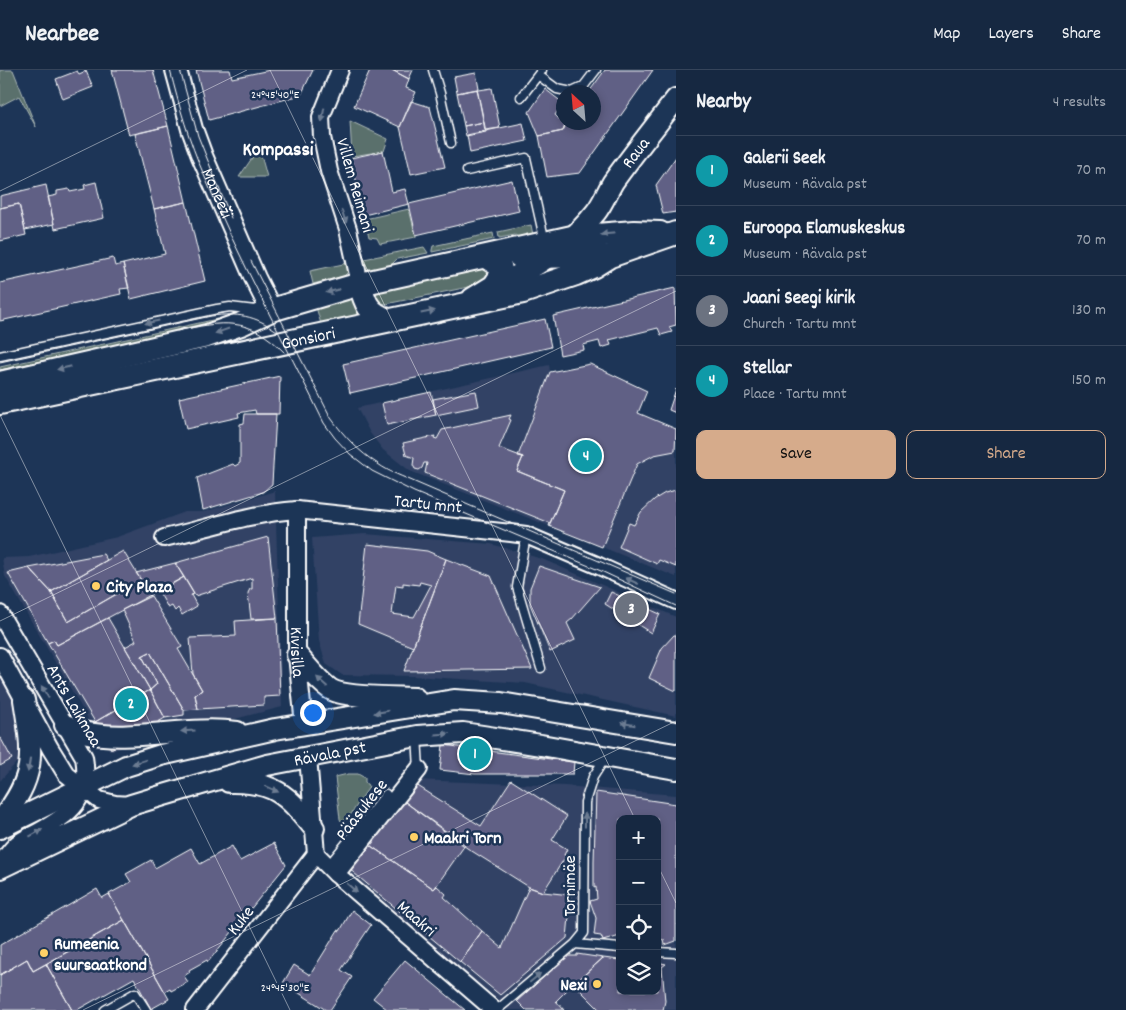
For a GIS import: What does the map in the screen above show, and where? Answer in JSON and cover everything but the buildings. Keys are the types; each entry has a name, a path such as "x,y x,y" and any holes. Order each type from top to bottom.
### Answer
{"main road":[{"name":"Gonsiori","path":"547,249 572,237 634,232 675,234"},
{"name":"Gonsiori","path":"0,403 523,292 576,274 610,256 675,234"},
{"name":"Gonsiori","path":"0,383 207,336 241,324 269,311 360,284 486,257 547,249 610,256"},
{"path":"464,304 494,286 502,274 500,266 486,257"},
{"path":"360,284 369,309 378,317 388,320"}],"street":[{"name":"Maneeži","path":"176,70 192,129 202,156 269,311"},
{"name":"Villem Reimani","path":"340,70 321,117 322,137 329,170 348,229 360,284"},
{"name":"Raua","path":"572,237 597,210 613,183 676,99"},
{"name":"Raua","path":"494,286 524,272 613,183"},
{"name":"Tartu mnt","path":"164,538 250,516 296,510 526,535 676,601"},
{"name":"Kivisilla","path":"296,510 297,655 314,828 327,865"},
{"name":"Ants Laikmaa","path":"0,614 84,757 86,769 78,801 70,811 52,824 17,844 0,866"},
{"path":"297,655 331,690 344,694 454,700"},
{"path":"0,656 66,774 99,800 131,805"},
{"path":"0,822 18,797 30,767 30,744 24,700"},
{"name":"Rävala pst","path":"0,828 126,766 161,755 254,734 454,700 501,703 676,732"},
{"path":"65,725 81,732 107,736 218,729 254,734"},
{"name":"Rävala pst","path":"0,866 131,805 267,765 417,736 464,733 542,744 676,769"},
{"name":"Pääsukese","path":"327,865 418,769"},
{"path":"207,783 248,782 264,785 280,792 296,806 314,828"},
{"name":"Kuke","path":"194,1010 327,865"},
{"name":"Maakri","path":"327,865 496,1010"}],"lane":[{"path":"433,70 451,143"},
{"path":"521,97 540,73 557,89 572,92 583,87 596,70"},
{"path":"467,171 526,158 547,249"},
{"path":"0,356 217,309 230,307 269,311"},
{"path":"526,535 517,587 541,668"},
{"path":"417,736 418,769"},
{"name":"Tornimäe","path":"496,1010 575,944 584,934 585,802 593,777 605,757"},
{"path":"327,865 386,794"},
{"path":"575,944 616,948"},
{"path":"661,952 676,953"},
{"path":"105,1010 135,994 146,1010"}],"shaded area":[{"path":"549,365 550,372 519,455 564,490 549,526 410,471 383,450 370,433 357,408"},
{"path":"676,448 676,577 602,547 637,464 654,455 674,451"},
{"path":"275,491 282,707 110,751 90,722 5,576 2,558 29,557 117,537 185,512 203,512"},
{"path":"365,534 491,544 542,559 676,617 676,716 525,683 412,676 342,675 326,664 319,641 312,538"},
{"path":"0,671 17,701 26,752 0,781"},
{"path":"415,780 565,786 676,795 676,1010 508,1010 499,1000 341,871"}],"green space":[{"path":"0,70 13,70 36,127 19,96 0,106"},
{"path":"350,121 388,139 384,151 352,156"},
{"path":"259,148 267,177 239,177"},
{"path":"409,209 416,237 380,244 377,238 369,237 365,219"},
{"path":"531,225 533,235 523,239 515,235 499,238 498,232"},
{"path":"493,233 494,239 432,252 433,246"},
{"path":"424,247 428,253 397,259 388,268 370,270 366,267 364,259"},
{"path":"348,263 348,272 344,276 313,284 310,271"},
{"path":"485,268 491,270 483,284 386,304 375,301 371,293"},
{"path":"353,297 362,316 321,324 316,307"},
{"path":"217,319 217,325 0,378 0,367"},
{"path":"358,774 365,778 365,782 369,787 347,820 341,821 335,777"}],"tram line":[{"path":"170,70 194,149 232,238 324,423 350,454 372,471 414,492 601,571 676,606"},
{"path":"180,70 198,136 231,218"},
{"path":"251,261 331,418 364,454 382,467 397,474 676,594"},
{"path":"0,362 211,316 245,316 261,321 277,331"},
{"path":"177,331 208,325 234,324 259,332 284,352"},
{"path":"0,370 47,360"}],"place":[{"name":"Stellar","path":"586,456"},
{"name":"City Plaza","path":"96,586"},
{"name":"Jaani Seegi kirik","path":"631,609"},
{"name":"Euroopa Elamuskeskus","path":"131,704"},
{"name":"Galerii Seek","path":"475,754"},
{"name":"Maakri Torn","path":"414,837"},
{"name":"Rumeenia suursaatkond","path":"44,953"},
{"name":"Nexi","path":"597,984"}],"district":[{"name":"Kompassi","path":"278,148"}]}
